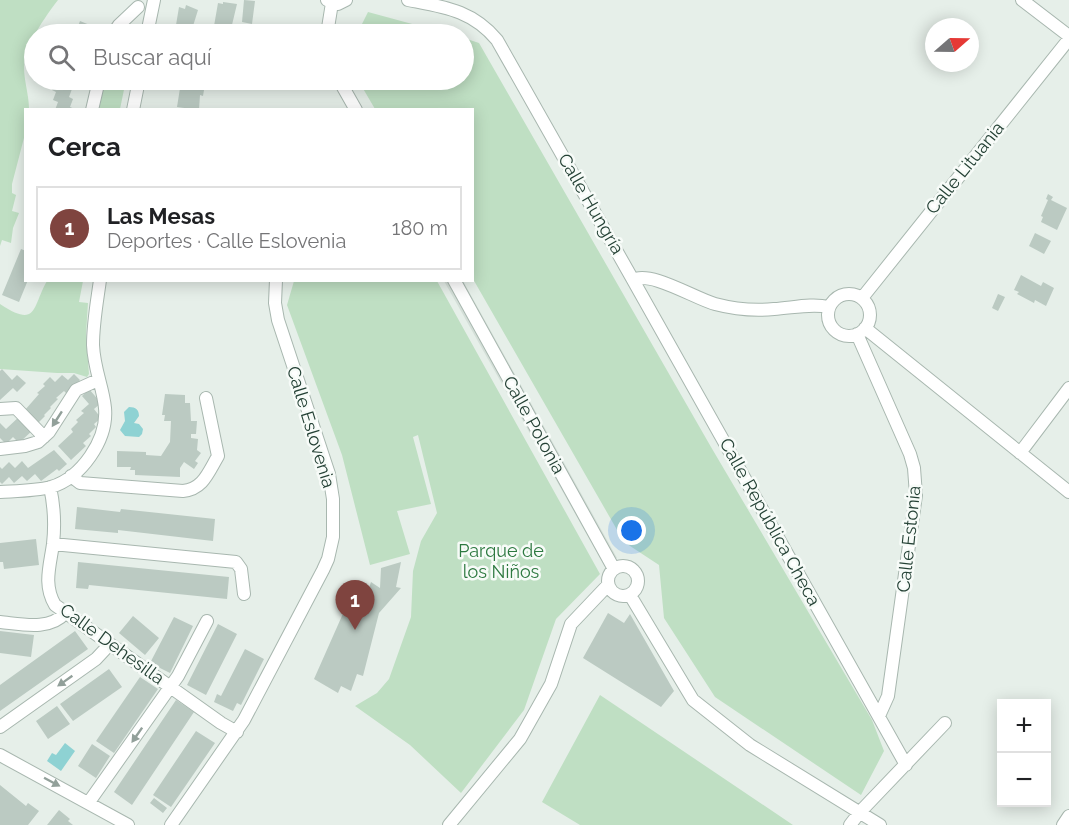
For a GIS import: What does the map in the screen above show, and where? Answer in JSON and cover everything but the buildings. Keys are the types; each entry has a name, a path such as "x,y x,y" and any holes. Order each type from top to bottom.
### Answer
{"street":[{"path":"328,24 329,2 343,3 346,0"},
{"name":"Calle Hungría","path":"408,0 465,14 483,24 497,40 633,280"},
{"path":"1022,0 1069,38"},
{"path":"120,24 136,4 153,5 149,24"},
{"name":"Calle Lituania","path":"862,298 1069,38"},
{"path":"92,108 97,90"},
{"path":"133,108 137,90"},
{"path":"345,90 355,108"},
{"path":"633,280 645,277 704,301 746,310 829,307"},
{"name":"Calle República Checa","path":"633,280 906,765"},
{"path":"0,492 50,487 71,476 92,454 102,432 105,407 93,345 100,282"},
{"name":"Calle Eslovenia","path":"171,825 237,732 263,687 323,570 333,537 333,499 329,474 278,320 274,303 276,282"},
{"name":"Calle Polonia","path":"455,282 614,569"},
{"path":"843,294 862,298 869,309 869,322 861,331 851,336 837,332 829,321 829,307 832,302 843,294"},
{"path":"861,331 1069,492"},
{"name":"Calle Estonia","path":"861,331 910,454 916,481 915,506 888,696 879,716"},
{"path":"0,449 32,444 44,437 76,390 98,380"},
{"path":"1020,453 1069,388"},
{"path":"71,476 80,483 111,487 193,490 206,476 218,456 206,398"},
{"path":"0,409 15,408 44,437"},
{"name":"Calle Dehesilla","path":"50,487 53,507 52,544 48,571 49,592 55,605 237,732"},
{"path":"52,544 236,562 241,569 244,594"},
{"path":"449,825 520,739 551,684 571,624 608,585 609,576 614,569 629,567 636,573 639,583 630,595 617,595 608,585"},
{"path":"630,595 693,700 750,745 880,825"},
{"path":"0,622 37,625 61,619 65,614"},
{"path":"89,802 170,687 207,621"},
{"path":"0,727 96,658 110,644"},
{"path":"850,825 945,723"},
{"path":"0,754 128,825"},
{"path":"1063,825 1069,816"}],"shaded area":[{"path":"445,282 464,282 617,558 604,565"}],"green space":[{"path":"0,0 58,0 41,24 24,24 24,90 27,90 29,108 24,108 24,138 12,184 12,193 16,195 12,211 19,213 13,228 11,243 2,240 0,246"},
{"path":"368,12 412,24 362,24"},
{"path":"474,41 479,43 711,447 872,720 884,751 861,795 715,697 664,618 659,565 624,542 474,281 474,108 374,108 364,90 474,90"},
{"path":"103,90 124,90 120,108 99,108"},
{"path":"47,282 83,282 79,302 88,303 86,334 89,374 87,377 74,373 0,369 0,304 21,315 28,315 36,306"},
{"name":"Parque de los Niños","path":"294,282 438,282 600,574 556,619 524,710 461,793 410,745 355,706 377,693 389,679 411,617 413,571 421,541 437,513 418,435 413,437 431,504 397,511 410,554 370,565 342,455 287,305"},
{"path":"600,695 793,825 580,825 542,802"}],"water":[{"path":"129,407 135,408 138,412 139,416 134,423 139,424 143,429 139,437 125,436 120,430 125,421 124,412"},
{"path":"65,743 75,751 61,771 47,761 52,753 56,755"}],"place":[{"name":"Las Mesas","path":"355,630"}]}
